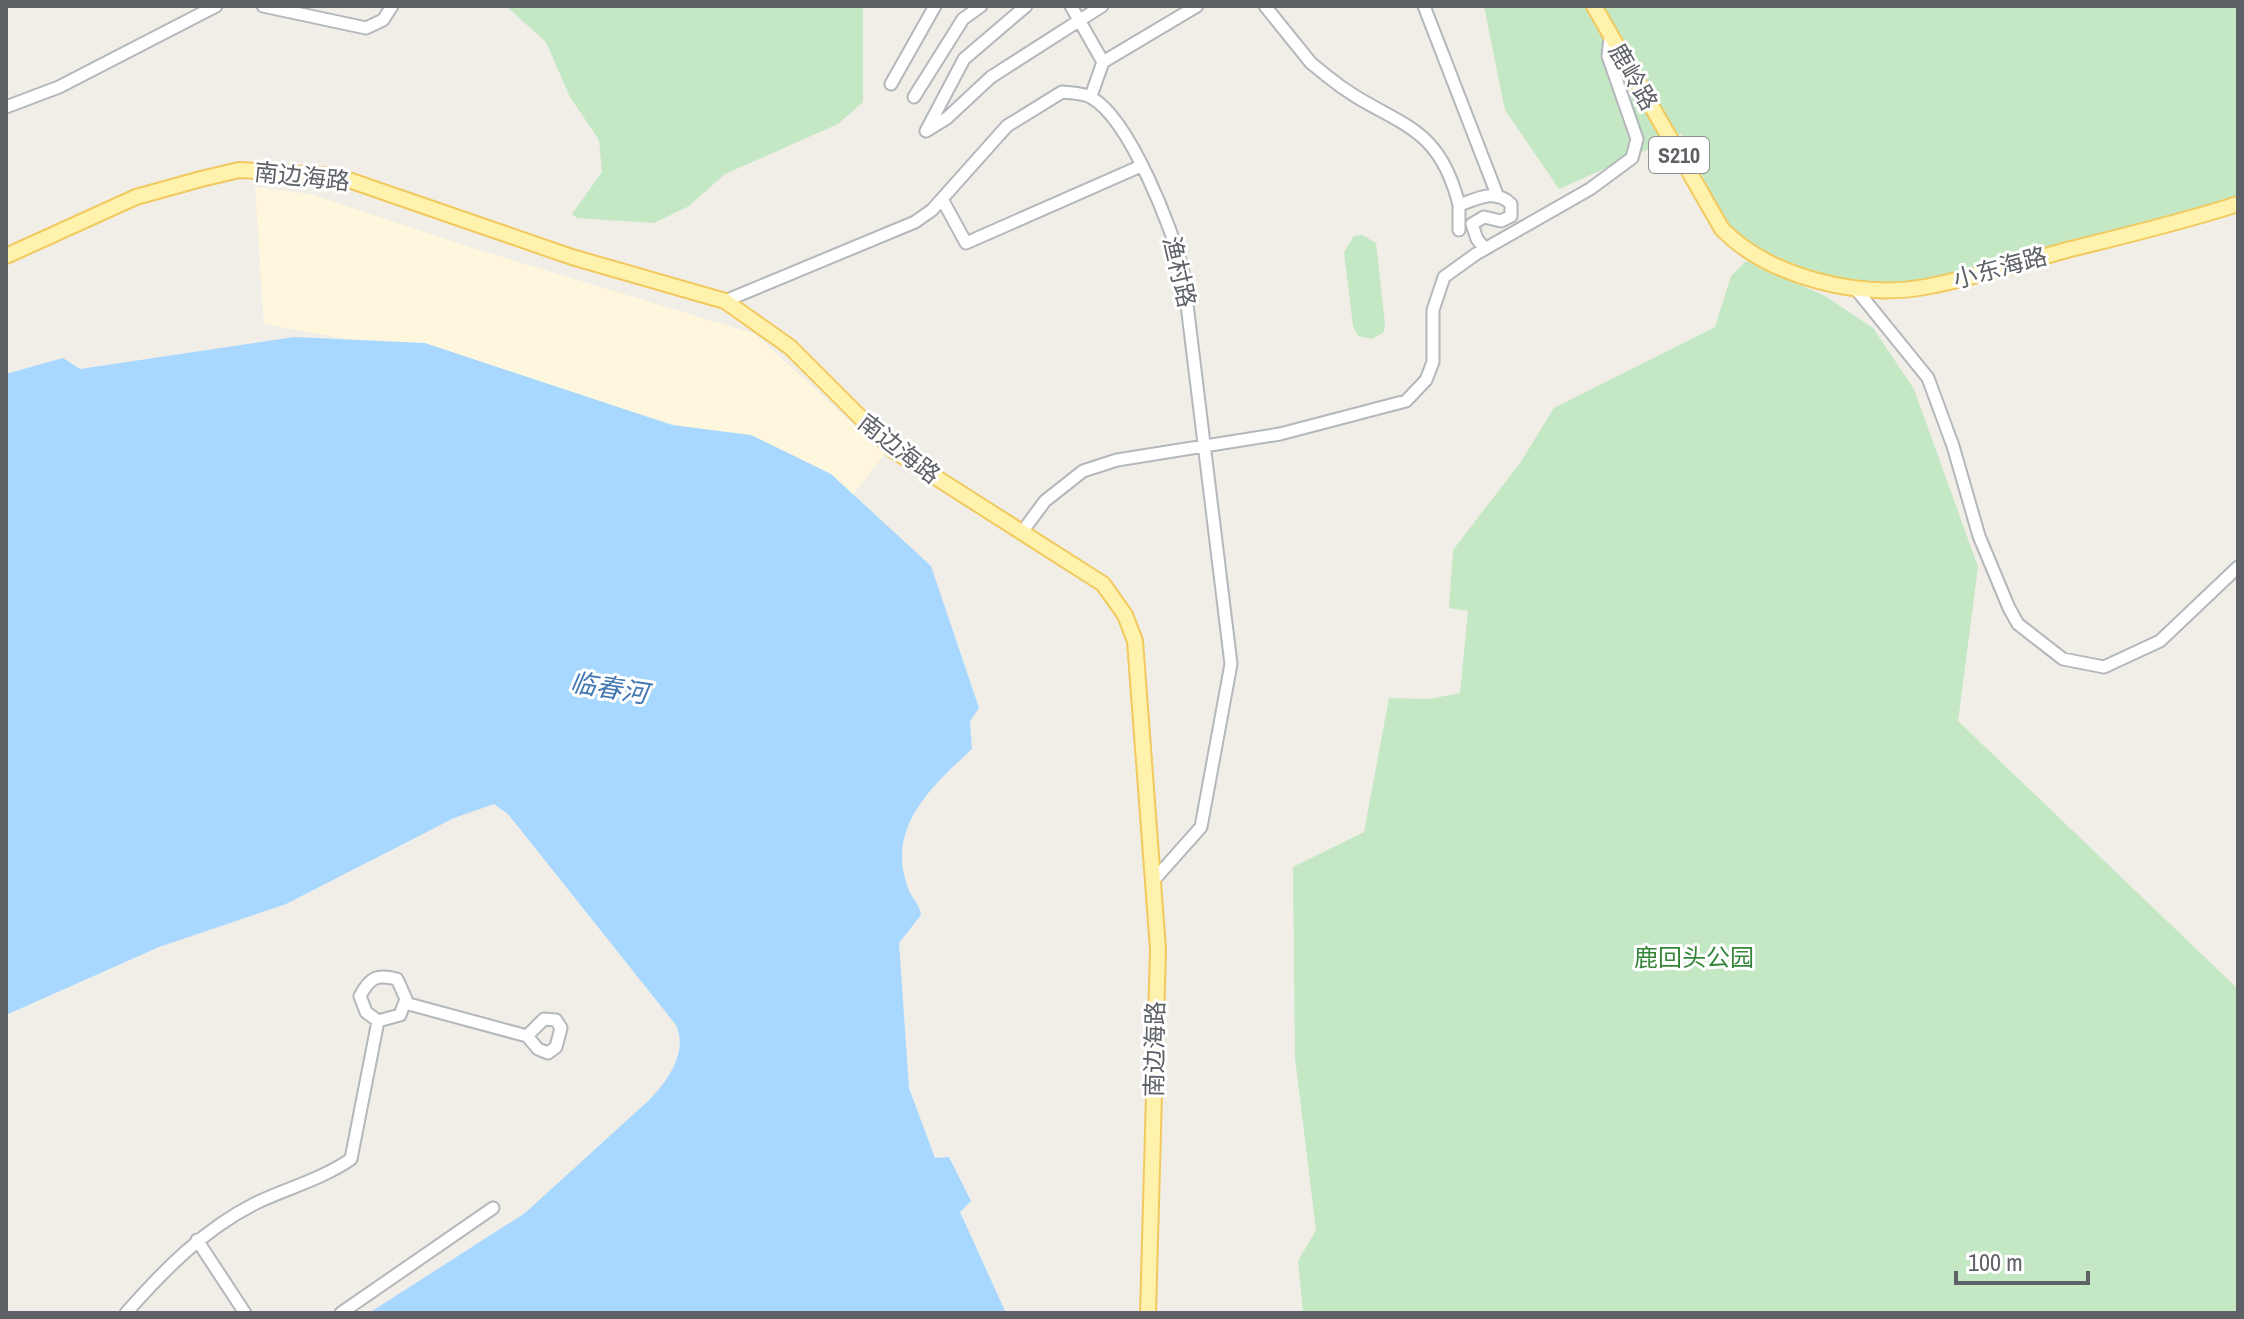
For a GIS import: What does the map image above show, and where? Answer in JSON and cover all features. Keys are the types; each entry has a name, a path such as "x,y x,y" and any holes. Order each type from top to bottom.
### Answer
{"main road":[{"name":"鹿岭路","path":"1594,6 1722,229 1740,247 1760,260"},
{"name":"南边海路","path":"6,256 136,197 201,179 239,170 337,176 572,257 725,301 790,347 893,450 1103,584 1125,615 1135,641 1158,949 1148,1313"},
{"name":"小东海路","path":"1760,260 1810,279 1855,288 1923,288 2238,204"}],"street":[{"path":"6,107 59,87 216,6"},
{"path":"263,6 366,28 383,20 392,6"},
{"path":"891,84 935,6"},
{"path":"914,97 963,19 981,6"},
{"path":"1026,6 964,59 926,131 947,118 991,77 1102,6"},
{"path":"1071,6 1103,62"},
{"path":"725,301 915,222 942,199 1007,126 1062,92 1091,96 1103,62 1197,6"},
{"path":"1265,6 1311,63 1338,85 1432,143 1451,173 1459,205 1459,230"},
{"path":"1424,6 1469,130 1492,174 1498,197"},
{"path":"1022,532 1045,501 1083,471 1117,460 1280,434 1406,401 1426,380 1433,362 1433,310 1444,277 1485,249 1590,189 1632,158 1637,139 1608,56 1610,38"},
{"name":"渔村路","path":"1091,96 1116,118 1175,238 1183,272 1231,664 1201,827 1153,881"},
{"path":"942,199 966,243 1141,166"},
{"path":"1459,205 1485,195 1511,204 1511,216 1501,221 1484,217 1472,224 1477,239 1485,249"},
{"path":"1855,288 1928,378 1953,446 1979,536 2009,608 2018,624 2063,659 2104,667 2160,641 2238,567"},
{"path":"381,975 397,979 404,988 405,1003 400,1015 378,1021 361,1005 360,996 372,978 381,975"},
{"path":"405,1003 527,1036"},
{"path":"126,1313 197,1240 254,1204 333,1171 351,1159 378,1021"},
{"path":"341,1313 493,1208"},
{"path":"197,1240 245,1313"}],"shaded area":[{"path":"255,187 310,194 473,248 755,334 885,454 851,497 770,452 440,356 264,324"}],"green space":[{"path":"506,6 863,6 863,102 838,124 725,174 689,206 654,223 577,218 572,214 602,172 599,140 570,97 546,42"},
{"path":"1484,6 2238,6 2238,198 2177,222 1876,294 1779,265 1734,241 1682,134 1559,189 1505,110"},
{"path":"1362,235 1376,243 1385,324 1384,332 1372,339 1358,336 1353,326 1344,252 1354,236"},
{"name":"鹿回头公园","path":"1746,261 1825,296 1873,328 1914,389 1978,567 1958,721 2238,989 2238,1313 1303,1313 1298,1261 1316,1230 1295,1057 1293,867 1364,832 1389,698 1429,699 1460,693 1468,611 1449,608 1453,550 1520,463 1554,408 1715,327 1731,276"}],"water":[{"name":"临春河","path":"294,337 425,343 672,425 751,435 831,474 931,566 979,708 970,721 972,749 928,793 916,810 903,846 908,888 921,915 899,943 909,1088 935,1158 949,1157 971,1201 960,1212 1006,1313 369,1313 525,1213 654,1095 668,1077 678,1056 680,1046 676,1025 508,814 494,804 454,818 286,904 159,947 6,1015 6,374 63,358 80,369"}]}
